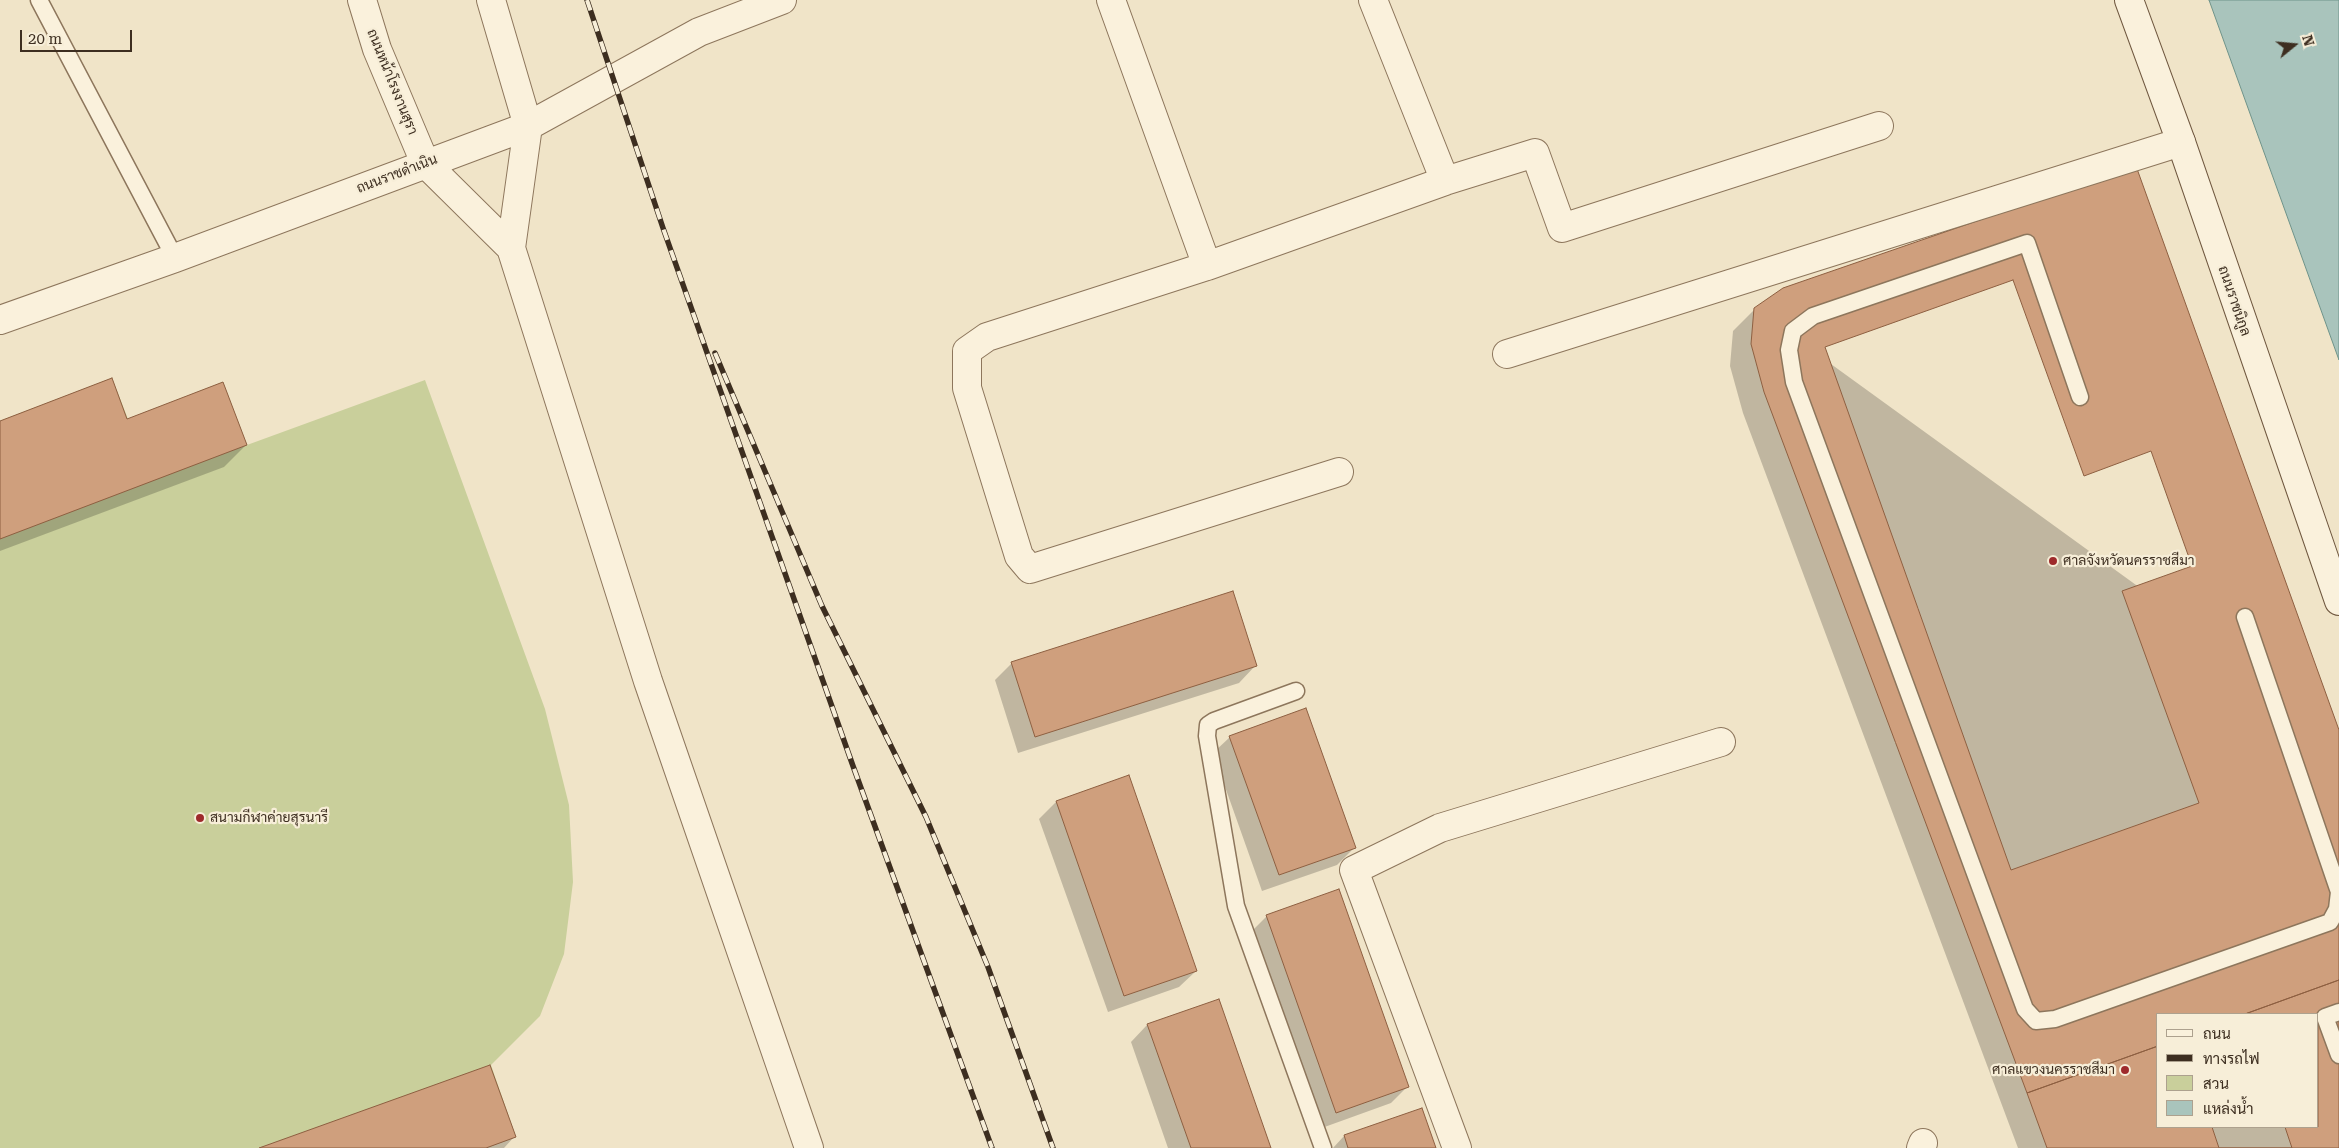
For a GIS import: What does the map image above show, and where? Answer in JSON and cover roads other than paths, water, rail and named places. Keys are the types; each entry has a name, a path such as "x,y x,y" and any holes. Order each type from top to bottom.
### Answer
{"street":[{"name":"ถนนหน้าโรงงานสุรา","path":"362,0 377,49 425,163"},
{"path":"491,0 528,126 511,248 648,681 809,1148"},
{"name":"ถนนราชดำเนิน","path":"0,320 175,258 528,126 699,32 782,0"},
{"path":"1111,0 1207,266"},
{"path":"1372,0 1445,181"},
{"name":"ถนนราชนิกูล","path":"2129,0 2181,142 2339,601"},
{"path":"1339,472 1030,569 1019,556 967,388 967,351 987,337 1207,266 1445,181 1535,153 1562,228 1879,126"},
{"path":"1507,354 2181,142"},
{"path":"425,163 511,248"},
{"path":"1457,1148 1354,870 1440,828 1721,742"}],"lane":[{"path":"39,0 175,258"},
{"path":"2080,397 2027,244 1813,316 1793,331 1789,350 1794,382 2025,1009 2036,1021 2055,1019 2330,922 2337,909 2339,892 2245,617"},
{"path":"1296,691 1214,721 1208,725 1206,736 1236,906 1323,1148"},
{"path":"2339,1012 2325,1017 2339,1055"}],"water":[{"path":"2209,0 2339,0 2339,360"}],"railway":[{"path":"587,0 663,228 853,766 992,1148"},
{"path":"715,353 822,606 926,817 988,967 1053,1148"}],"place":[{"name":"ศาลจังหวัดนครราชสีมา","path":"2053,561"},
{"name":"สนามกีฬาค่ายสุรนารี","path":"200,818"},
{"name":"ศาลแขวงนครราชสีมา","path":"2125,1070"}]}
